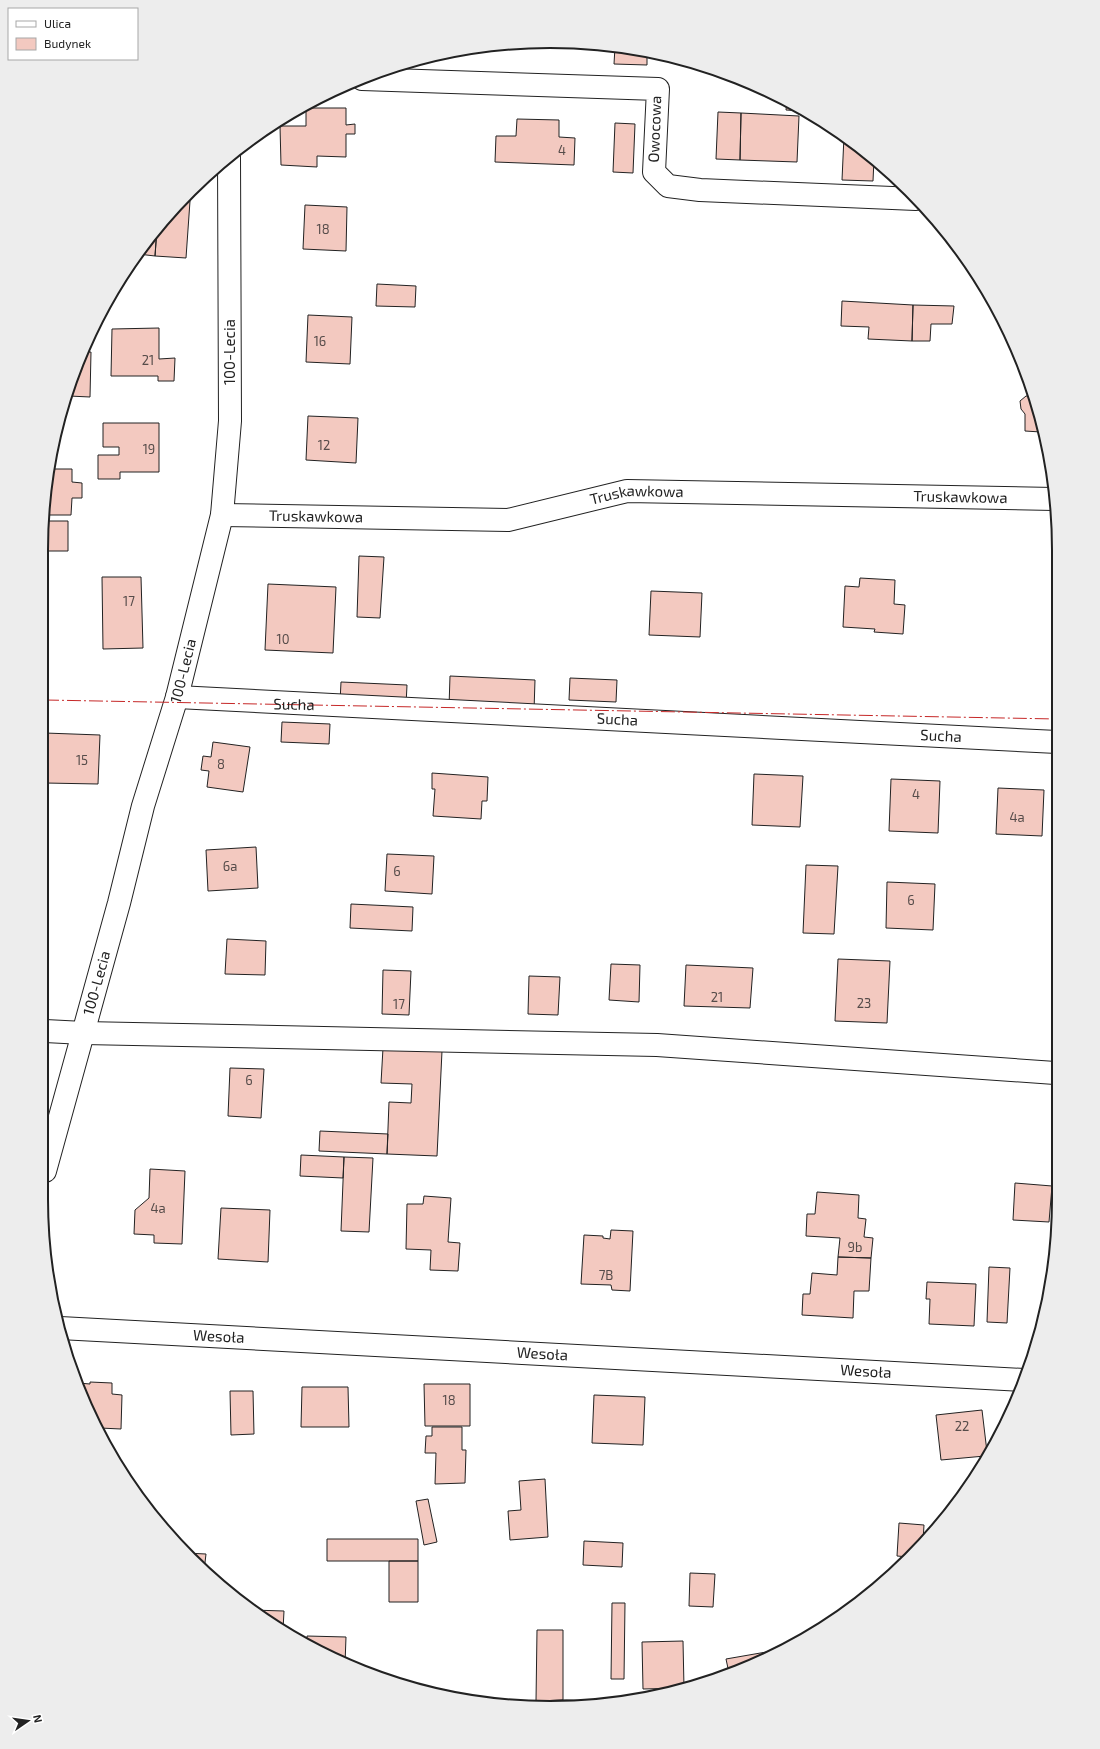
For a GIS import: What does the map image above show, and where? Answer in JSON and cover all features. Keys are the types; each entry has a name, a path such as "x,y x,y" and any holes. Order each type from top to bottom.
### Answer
{"street":[{"name":"Owocowa","path":"376,79 658,88 654,172 668,186 700,190 908,199"},
{"name":"100-Lecia","path":"48,1160 84,1033 143,806 178,697 222,515 230,421 226,167"},
{"name":"Truskawkowa","path":"222,515 508,520 627,491 1049,499"},
{"name":"Sucha","path":"178,697 1052,742"},
{"path":"48,1031 657,1045 1052,1073"},
{"name":"Wesoła","path":"65,1328 1018,1380"}],"building":[{"path":"615,52 647,58 647,65 614,64"},
{"path":"313,108 346,108 346,125 355,124 355,134 346,134 346,157 317,156 317,167 281,165 280,127 306,126 306,111"},
{"path":"718,112 741,113 740,160 716,159"},
{"path":"741,113 799,116 797,162 740,160"},
{"path":"517,119 559,120 559,137 575,138 574,165 495,162 496,136 516,136"},
{"path":"615,123 635,124 633,173 613,172"},
{"path":"844,143 874,167 873,181 842,180"},
{"path":"190,201 186,258 155,256 156,239"},
{"path":"305,205 347,207 346,251 303,249"},
{"path":"156,239 155,256 144,255"},
{"path":"377,284 416,286 415,307 376,306"},
{"path":"842,301 913,305 912,341 868,339 869,327 841,326"},
{"path":"913,305 954,306 952,324 931,324 930,341 912,341"},
{"path":"308,315 352,317 350,364 306,362"},
{"path":"159,328 159,359 175,358 174,381 158,381 158,376 111,376 112,329"},
{"path":"89,352 91,352 90,397 73,396"},
{"path":"1026,396 1038,432 1025,431 1025,414 1021,409 1020,401"},
{"path":"308,416 358,418 356,463 306,460"},
{"path":"103,423 159,423 159,472 120,472 120,479 98,479 98,455 119,455 119,447 103,447"},
{"path":"55,469 72,469 72,482 82,483 82,498 72,498 71,515 49,515"},
{"path":"49,521 68,521 68,551 48,551"},
{"path":"359,556 384,557 380,618 357,617"},
{"path":"102,577 141,577 143,648 103,649"},
{"path":"860,578 895,580 894,604 905,605 903,634 874,632 875,629 843,627 845,586 859,587"},
{"path":"268,584 336,587 333,653 265,650"},
{"path":"651,591 702,593 700,637 649,635"},
{"path":"450,676 535,680 534,711 449,707"},
{"path":"570,678 617,680 616,702 569,700"},
{"path":"341,682 407,685 406,705 340,702"},
{"path":"282,722 330,724 329,744 281,742"},
{"path":"48,733 100,735 98,784 48,783"},
{"path":"213,742 250,747 243,792 207,787 209,771 201,770 203,756 211,757"},
{"path":"432,773 488,777 487,801 482,801 481,819 433,816 435,789 432,789"},
{"path":"754,774 803,776 800,827 752,825"},
{"path":"891,779 940,781 938,833 889,831"},
{"path":"998,788 1044,790 1042,836 996,834"},
{"path":"256,847 258,888 208,891 206,850"},
{"path":"387,854 434,856 432,894 385,891"},
{"path":"806,865 838,866 834,934 803,933"},
{"path":"887,882 935,884 933,930 886,928"},
{"path":"351,904 413,907 412,931 350,928"},
{"path":"227,939 266,941 265,975 225,974"},
{"path":"838,959 890,961 887,1023 835,1021"},
{"path":"611,964 640,965 639,1002 609,1000"},
{"path":"686,965 753,968 750,1008 684,1006"},
{"path":"383,970 411,971 409,1015 382,1014"},
{"path":"529,976 560,977 558,1015 528,1014"},
{"path":"383,1048 442,1051 437,1156 387,1154 389,1102 411,1103 412,1084 381,1083"},
{"path":"230,1068 264,1069 261,1118 228,1116"},
{"path":"320,1131 388,1134 387,1154 319,1151"},
{"path":"301,1155 344,1157 343,1178 300,1176"},
{"path":"344,1157 373,1158 369,1232 341,1231"},
{"path":"150,1169 185,1171 182,1244 154,1243 154,1235 134,1234 135,1210 149,1198"},
{"path":"1015,1183 1052,1186 1049,1222 1013,1220"},
{"path":"817,1192 859,1195 858,1218 866,1219 864,1237 873,1238 871,1258 838,1257 840,1238 806,1236 807,1214 815,1214"},
{"path":"424,1196 451,1198 448,1242 460,1243 458,1271 430,1270 431,1250 406,1249 407,1204 423,1204"},
{"path":"221,1208 270,1210 268,1262 218,1259"},
{"path":"611,1230 633,1231 630,1291 612,1290 611,1285 581,1284 584,1235 603,1236 603,1238 610,1239"},
{"path":"838,1257 871,1258 869,1291 854,1291 853,1318 802,1315 803,1294 810,1294 812,1273 837,1275"},
{"path":"989,1267 1010,1268 1007,1323 987,1322"},
{"path":"927,1282 976,1284 974,1326 929,1324 930,1299 926,1299"},
{"path":"90,1382 112,1383 112,1394 122,1395 121,1429 104,1428 83,1383 90,1384"},
{"path":"424,1384 470,1384 470,1426 425,1426"},
{"path":"302,1387 348,1387 349,1427 301,1427"},
{"path":"230,1391 253,1391 254,1434 231,1435"},
{"path":"594,1395 645,1397 643,1445 592,1443"},
{"path":"982,1410 986,1447 981,1456 941,1460 936,1415"},
{"path":"432,1427 462,1427 462,1450 466,1450 465,1483 435,1484 436,1453 425,1453 426,1436 432,1436"},
{"path":"545,1479 548,1537 510,1540 508,1511 521,1510 519,1481"},
{"path":"428,1499 437,1542 424,1545 416,1501"},
{"path":"899,1523 924,1525 923,1534 902,1556 897,1556"},
{"path":"327,1539 418,1539 418,1561 327,1561"},
{"path":"584,1541 623,1543 622,1567 583,1565"},
{"path":"194,1553 206,1554 205,1563"},
{"path":"389,1561 418,1561 418,1602 389,1602"},
{"path":"690,1573 715,1574 713,1607 689,1606"},
{"path":"612,1603 625,1603 624,1679 611,1679"},
{"path":"263,1610 284,1611 283,1624"},
{"path":"537,1630 563,1630 563,1700 536,1701"},
{"path":"307,1636 346,1637 345,1657 328,1649 307,1638"},
{"path":"683,1641 684,1683 659,1689 643,1689 642,1642"},
{"path":"765,1652 728,1668 726,1659"}],"power":[{"path":"48,700 1052,719"}]}
